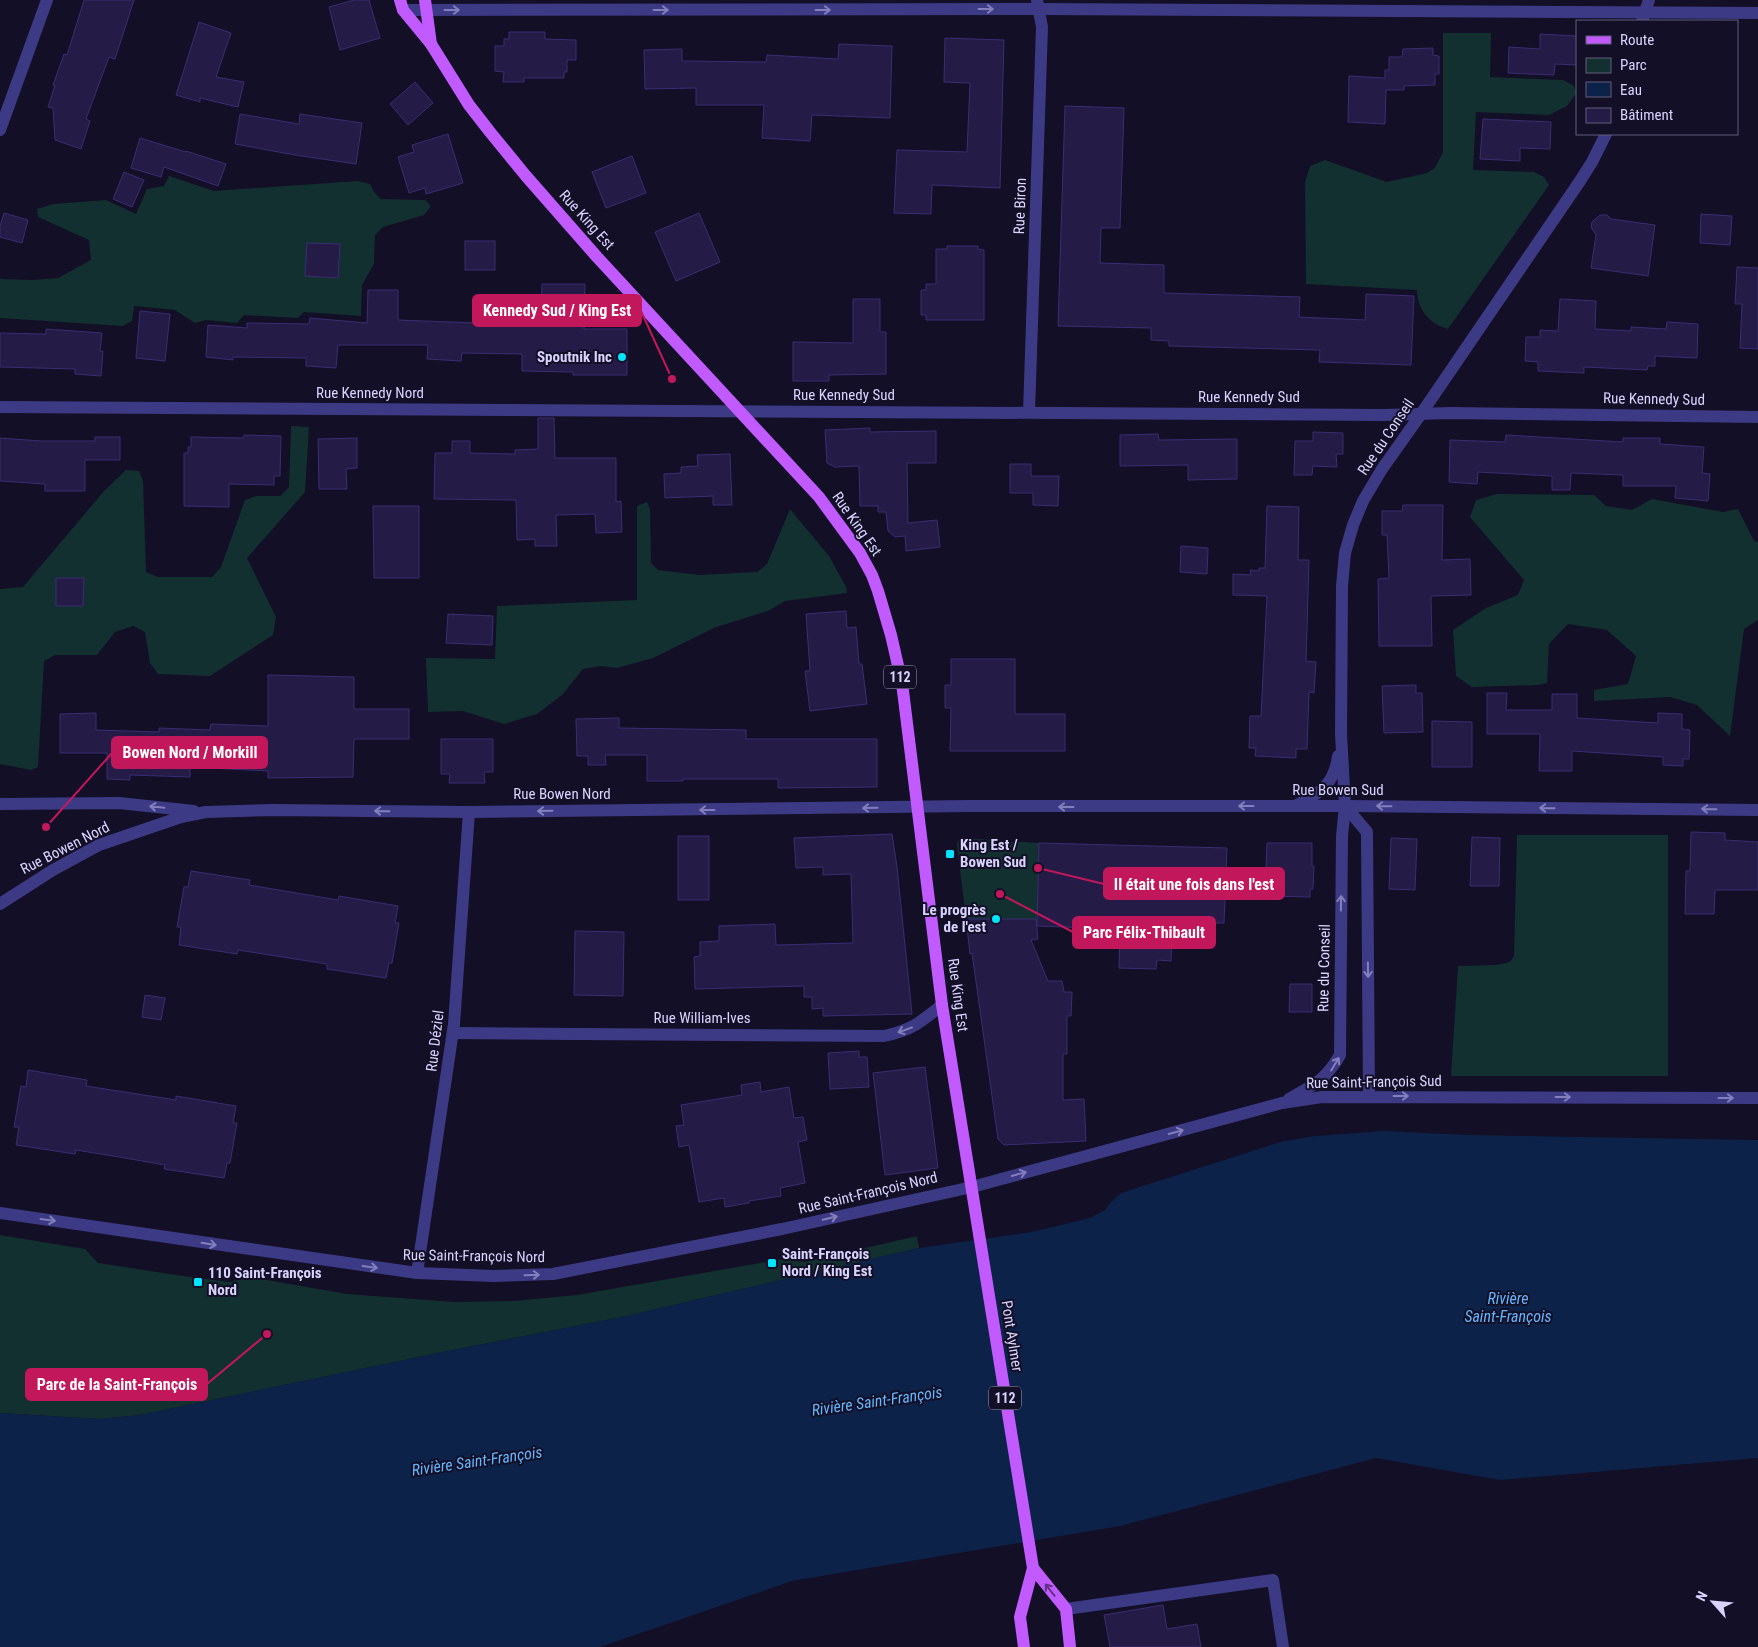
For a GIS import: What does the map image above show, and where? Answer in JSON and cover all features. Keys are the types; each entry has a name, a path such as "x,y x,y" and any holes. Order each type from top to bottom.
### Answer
{"main road":[{"name":"Rue King Est","path":"402,5 431,44 470,105 526,176 597,257 819,497 860,553 872,575 891,635 902,683 942,1005 972,1186"},
{"name":"Rue King Est","path":"426,5 431,44"},
{"name":"Pont Aylmer","path":"972,1186 1033,1568"},
{"name":"112","path":"1033,1568 1066,1609"},
{"name":"112","path":"1024,1647 1020,1617 1033,1568"},
{"path":"1066,1609 1070,1647"}],"street":[{"path":"0,130 47,0"},
{"path":"402,5 1038,4 1758,13"},
{"name":"Rue Biron","path":"1029,412 1042,28 1038,4"},
{"name":"Rue du Conseil","path":"1282,1103 1319,1081 1330,1072 1340,1055 1342,836 1345,806 1341,734 1342,586 1345,553 1353,525 1363,501 1382,468 1422,414 1580,181 1606,135"},
{"name":"Rue Kennedy Nord","path":"0,407 740,411"},
{"name":"Rue Kennedy Sud","path":"740,411 1758,417"},
{"path":"1295,806 1322,792 1336,771 1341,734"},
{"name":"Rue Bowen Nord","path":"0,804 119,803 206,812 273,810 469,812 918,807"},
{"path":"1345,806 1367,832 1369,1096"},
{"name":"Rue Bowen Sud","path":"918,807 1345,806 1758,810"},
{"name":"Rue Bowen Nord","path":"0,904 21,889 99,845 181,817 206,812"},
{"name":"Rue Déziel","path":"417,1273 453,1033 469,812"},
{"name":"Rue William-Ives","path":"453,1033 884,1036 916,1026 942,1005"},
{"name":"Rue Saint-François Sud","path":"972,1186 1282,1103 1322,1097 1758,1098"},
{"name":"Rue Saint-François Nord","path":"0,1213 417,1273 493,1276 554,1274 782,1229 972,1186"},
{"path":"1066,1609 1273,1580 1283,1647"}],"green space":[{"path":"1443,33 1491,33 1490,77 1563,80 1573,85 1576,91 1576,94 1567,106 1549,115 1476,112 1473,170 1534,172 1544,177 1549,185 1448,329 1435,323 1425,315 1419,304 1417,290 1306,284 1305,182 1310,166 1325,160 1387,182 1427,173 1435,168 1443,152"},
{"path":"169,176 214,191 358,181 370,184 374,192 381,199 425,200 431,206 424,215 383,227 375,235 374,264 362,285 361,316 304,312 298,318 244,315 237,323 206,320 195,323 175,310 134,306 132,321 123,326 0,318 0,279 33,280 58,278 91,260 89,240 38,217 37,209 53,204 106,200 136,214 147,189 164,186"},
{"path":"291,426 309,427 305,492 247,558 276,617 273,635 210,676 158,674 150,663 145,632 133,626 115,632 97,655 55,655 44,661 38,767 31,770 0,764 0,589 23,587 104,491 126,470 139,471 143,481 146,572 158,577 212,577 221,567 245,500 256,496 280,496 289,487"},
{"path":"1497,494 1594,495 1606,506 1632,510 1652,499 1723,512 1738,509 1754,541 1758,542 1758,620 1744,629 1730,736 1697,705 1670,697 1594,701 1594,690 1628,684 1636,656 1607,630 1568,624 1549,644 1547,683 1538,685 1472,687 1456,676 1453,630 1486,608 1518,595 1524,580 1470,517 1476,500"},
{"path":"647,502 650,509 651,563 658,570 699,575 757,572 767,564 790,509 829,556 846,587 847,593 785,601 768,611 716,627 653,658 617,668 601,666 583,669 562,695 537,714 504,724 463,711 428,712 426,658 495,659 497,606 637,600 637,506"},
{"path":"1517,835 1668,835 1668,1076 1451,1076 1458,966 1497,965 1510,962 1514,956"},
{"path":"962,838 1039,843 1037,919 966,919 957,845 958,841"},
{"path":"0,1235 85,1249 98,1263 176,1275 229,1282 250,1277 347,1294 455,1302 514,1301 577,1295 783,1259 805,1262 917,1236 919,1248 622,1317 140,1415 100,1419 0,1413"}],"water":[{"name":"Rivière Saint-François","path":"1384,1131 1467,1135 1758,1140 1758,1458 1500,1480 1376,1458 1120,1526 792,1581 600,1647 0,1647 0,1413 100,1419 140,1415 622,1317 919,1248 1032,1232 1090,1218 1105,1210 1121,1193 1284,1141 1316,1136"}],"building":[{"path":"84,0 134,0 115,59 109,57 86,119 90,121 81,149 55,140 53,108 48,107 55,85 53,85 64,54 67,55"},
{"path":"354,0 369,0 380,38 340,50 329,7"},
{"path":"199,22 231,33 216,77 244,82 238,107 200,98 200,102 176,95"},
{"path":"509,32 545,32 545,39 576,40 576,60 567,60 567,72 564,72 564,78 524,78 524,82 503,82 504,72 495,71 495,46 504,46 504,39 509,39"},
{"path":"1540,34 1576,36 1576,65 1555,64 1554,75 1508,73 1509,47 1540,49"},
{"path":"945,38 1004,40 1000,188 932,185 931,214 894,213 897,150 967,152 970,83 944,82"},
{"path":"839,44 892,46 890,118 812,115 810,141 762,138 764,105 696,105 696,88 645,89 644,50 682,49 682,61 766,62 767,55 838,59"},
{"path":"1433,48 1433,55 1439,56 1439,74 1435,74 1435,85 1404,86 1404,90 1386,90 1385,124 1348,122 1349,76 1385,78 1385,70 1389,70 1389,57 1402,57 1403,49"},
{"path":"415,82 433,103 408,125 390,104"},
{"path":"1065,106 1124,108 1120,228 1101,228 1100,263 1164,265 1164,293 1300,297 1299,317 1365,320 1366,294 1414,296 1411,365 1319,362 1320,350 1169,346 1169,341 1151,340 1151,328 1058,326"},
{"path":"240,114 299,124 300,114 362,123 356,164 235,144"},
{"path":"1483,119 1551,122 1550,149 1520,148 1520,161 1480,159"},
{"path":"448,134 463,183 426,194 425,188 409,193 398,157 414,152 412,145"},
{"path":"140,138 226,164 218,186 164,167 161,177 131,168"},
{"path":"632,156 646,193 606,208 592,172"},
{"path":"124,172 144,180 132,207 113,199"},
{"path":"4,213 28,220 22,243 0,237 0,226"},
{"path":"699,213 720,262 676,281 655,232"},
{"path":"1701,214 1732,216 1730,245 1700,243"},
{"path":"1600,215 1607,215 1611,219 1655,225 1648,276 1591,268 1596,235 1591,227 1592,222"},
{"path":"465,241 495,241 495,270 465,270"},
{"path":"307,243 340,244 338,278 305,276"},
{"path":"947,246 978,246 978,249 984,250 984,320 926,320 926,315 921,315 921,290 926,290 926,284 936,284 936,249 947,249"},
{"path":"1737,267 1758,268 1758,349 1740,348 1742,304 1735,304"},
{"path":"542,284 585,284 584,329 627,329 627,375 573,375 573,372 522,371 522,354 462,353 461,361 427,359 428,345 338,345 336,368 306,366 306,358 233,357 233,360 206,357 208,325 247,328 247,323 309,324 310,318 367,323 368,290 398,290 398,320 477,323 477,315 541,317"},
{"path":"853,299 880,299 880,332 886,332 886,374 829,375 829,381 793,381 793,342 853,343"},
{"path":"1560,299 1596,301 1595,329 1631,331 1631,327 1666,329 1667,322 1698,324 1697,358 1655,356 1655,366 1648,366 1647,370 1584,367 1584,373 1538,371 1538,362 1525,361 1526,337 1540,337 1540,330 1558,331"},
{"path":"140,311 170,314 165,361 136,358"},
{"path":"46,329 102,333 100,351 103,351 101,376 75,374 75,369 0,367 0,333 46,334"},
{"path":"538,418 554,418 555,458 616,458 616,502 621,501 622,532 596,533 595,514 556,515 557,546 535,546 535,539 517,540 516,500 434,499 435,453 452,453 452,441 470,441 470,453 515,454 515,450 538,449"},
{"path":"870,428 870,432 936,431 936,463 907,463 908,523 937,520 940,547 906,551 905,536 895,537 888,531 886,512 878,512 878,506 860,506 859,466 835,467 827,463 825,430"},
{"path":"1313,432 1343,433 1343,454 1336,454 1337,467 1313,466 1312,475 1294,475 1295,441 1313,441"},
{"path":"1158,434 1159,440 1237,439 1237,479 1188,480 1188,465 1120,466 1120,435"},
{"path":"244,435 281,436 280,476 274,476 274,485 229,484 229,507 184,506 184,453 188,453 188,447 191,447 191,437 244,438"},
{"path":"1506,435 1623,442 1623,438 1660,438 1660,444 1704,447 1702,473 1710,474 1708,501 1675,498 1676,486 1623,486 1623,475 1571,473 1570,490 1552,490 1552,476 1478,472 1477,484 1449,482 1450,440 1505,442"},
{"path":"95,437 120,437 120,460 85,460 85,491 45,491 45,484 0,481 0,438 41,441 95,441"},
{"path":"357,438 357,468 346,469 347,489 319,489 318,439"},
{"path":"730,454 732,505 713,505 713,496 665,498 664,474 681,473 681,467 698,466 697,455"},
{"path":"1010,464 1031,464 1031,476 1059,476 1058,506 1033,505 1033,493 1010,493"},
{"path":"1403,505 1443,505 1442,560 1470,559 1471,595 1431,596 1432,646 1379,646 1378,579 1389,578 1387,535 1382,535 1382,511 1402,511"},
{"path":"373,506 419,506 419,578 374,578"},
{"path":"1267,506 1299,507 1298,560 1309,560 1306,661 1316,662 1314,693 1309,692 1307,749 1296,749 1296,758 1255,756 1256,748 1249,748 1250,716 1261,716 1267,596 1233,595 1233,574 1251,575 1250,570 1259,571 1259,568 1265,568"},
{"path":"1181,546 1208,548 1207,574 1180,572"},
{"path":"56,578 84,578 83,606 56,606"},
{"path":"846,611 847,628 856,627 859,664 862,664 867,704 810,711 805,671 810,671 806,614"},
{"path":"448,614 493,616 492,645 446,643"},
{"path":"951,659 1015,659 1015,714 1065,714 1065,751 950,751 951,708 945,708 945,685 951,685"},
{"path":"268,675 354,677 354,709 409,709 409,739 354,739 353,777 268,778 268,771 190,767 190,777 130,775 130,780 107,779 107,753 60,753 60,714 96,713 96,730 159,732 159,728 210,730 211,724 268,726"},
{"path":"1416,685 1416,693 1422,693 1423,732 1384,733 1382,686"},
{"path":"1487,693 1507,693 1506,710 1552,710 1552,694 1577,694 1577,718 1658,723 1658,713 1682,714 1682,729 1690,730 1689,759 1683,759 1683,766 1663,765 1663,757 1572,751 1572,771 1539,771 1540,734 1487,734"},
{"path":"619,718 619,728 746,730 746,739 877,739 877,787 778,788 778,779 647,781 647,755 605,755 606,765 588,765 588,756 577,756 576,719"},
{"path":"1432,721 1472,722 1472,767 1432,767"},
{"path":"441,739 493,739 493,772 484,772 485,783 449,783 450,774 441,774"},
{"path":"1691,832 1725,833 1725,840 1758,842 1758,890 1715,890 1714,914 1685,914 1686,871 1690,871"},
{"path":"892,834 912,1014 823,1016 823,1008 812,1009 812,997 804,997 804,986 695,989 694,957 700,956 700,942 719,941 719,926 775,924 776,945 853,943 851,874 823,875 823,867 796,868 794,838"},
{"path":"678,836 709,836 709,900 678,900"},
{"path":"1472,837 1500,838 1499,886 1470,886"},
{"path":"1391,838 1417,839 1415,890 1389,889"},
{"path":"1039,843 1227,848 1224,923 1206,923 1206,930 1172,929 1171,961 1157,960 1156,969 1119,968 1120,929 1037,926"},
{"path":"1267,843 1312,843 1312,866 1314,866 1313,889 1310,889 1310,897 1265,896"},
{"path":"191,871 250,880 249,885 338,900 339,896 398,906 395,923 399,923 392,963 389,963 386,978 327,969 327,964 238,950 237,954 179,945 181,927 177,927 184,887 188,887"},
{"path":"966,919 1036,919 1038,939 1031,940 1048,981 1062,981 1064,992 1072,992 1071,1016 1067,1016 1067,1054 1063,1054 1063,1100 1084,1099 1086,1141 1004,1145 998,1139"},
{"path":"575,931 624,932 623,996 574,995"},
{"path":"1290,984 1312,984 1312,1012 1289,1012"},
{"path":"145,995 165,998 161,1020 142,1017"},
{"path":"859,1051 859,1057 867,1057 869,1087 830,1089 828,1053"},
{"path":"925,1067 938,1168 885,1175 873,1073"},
{"path":"28,1070 87,1080 86,1086 176,1100 176,1096 236,1106 233,1123 237,1123 230,1163 227,1163 224,1178 164,1169 165,1165 76,1150 75,1154 16,1145 19,1127 14,1127 21,1086 26,1087"},
{"path":"760,1082 761,1092 789,1087 794,1118 803,1117 807,1140 798,1142 805,1183 780,1188 781,1196 749,1201 749,1203 725,1207 724,1198 699,1202 689,1145 679,1147 676,1126 684,1125 681,1105 742,1095 741,1085"},
{"path":"1163,1605 1167,1629 1197,1624 1201,1647 1110,1647 1104,1615"}],"place":[{"name":"Spoutnik Inc","path":"622,357"},
{"name":"Kennedy Sud / King Est","path":"672,379"},
{"name":"Bowen Nord / Morkill","path":"46,827"},
{"name":"King Est / Bowen Sud","path":"950,854"},
{"name":"Il était une fois dans l'est","path":"1038,868"},
{"name":"Parc Félix-Thibault","path":"1000,894"},
{"name":"Le progrès de l'est","path":"996,919"},
{"name":"Saint-François Nord / King Est","path":"772,1263"},
{"name":"110 Saint-François Nord","path":"198,1282"},
{"name":"Parc de la Saint-François","path":"267,1334"}]}
